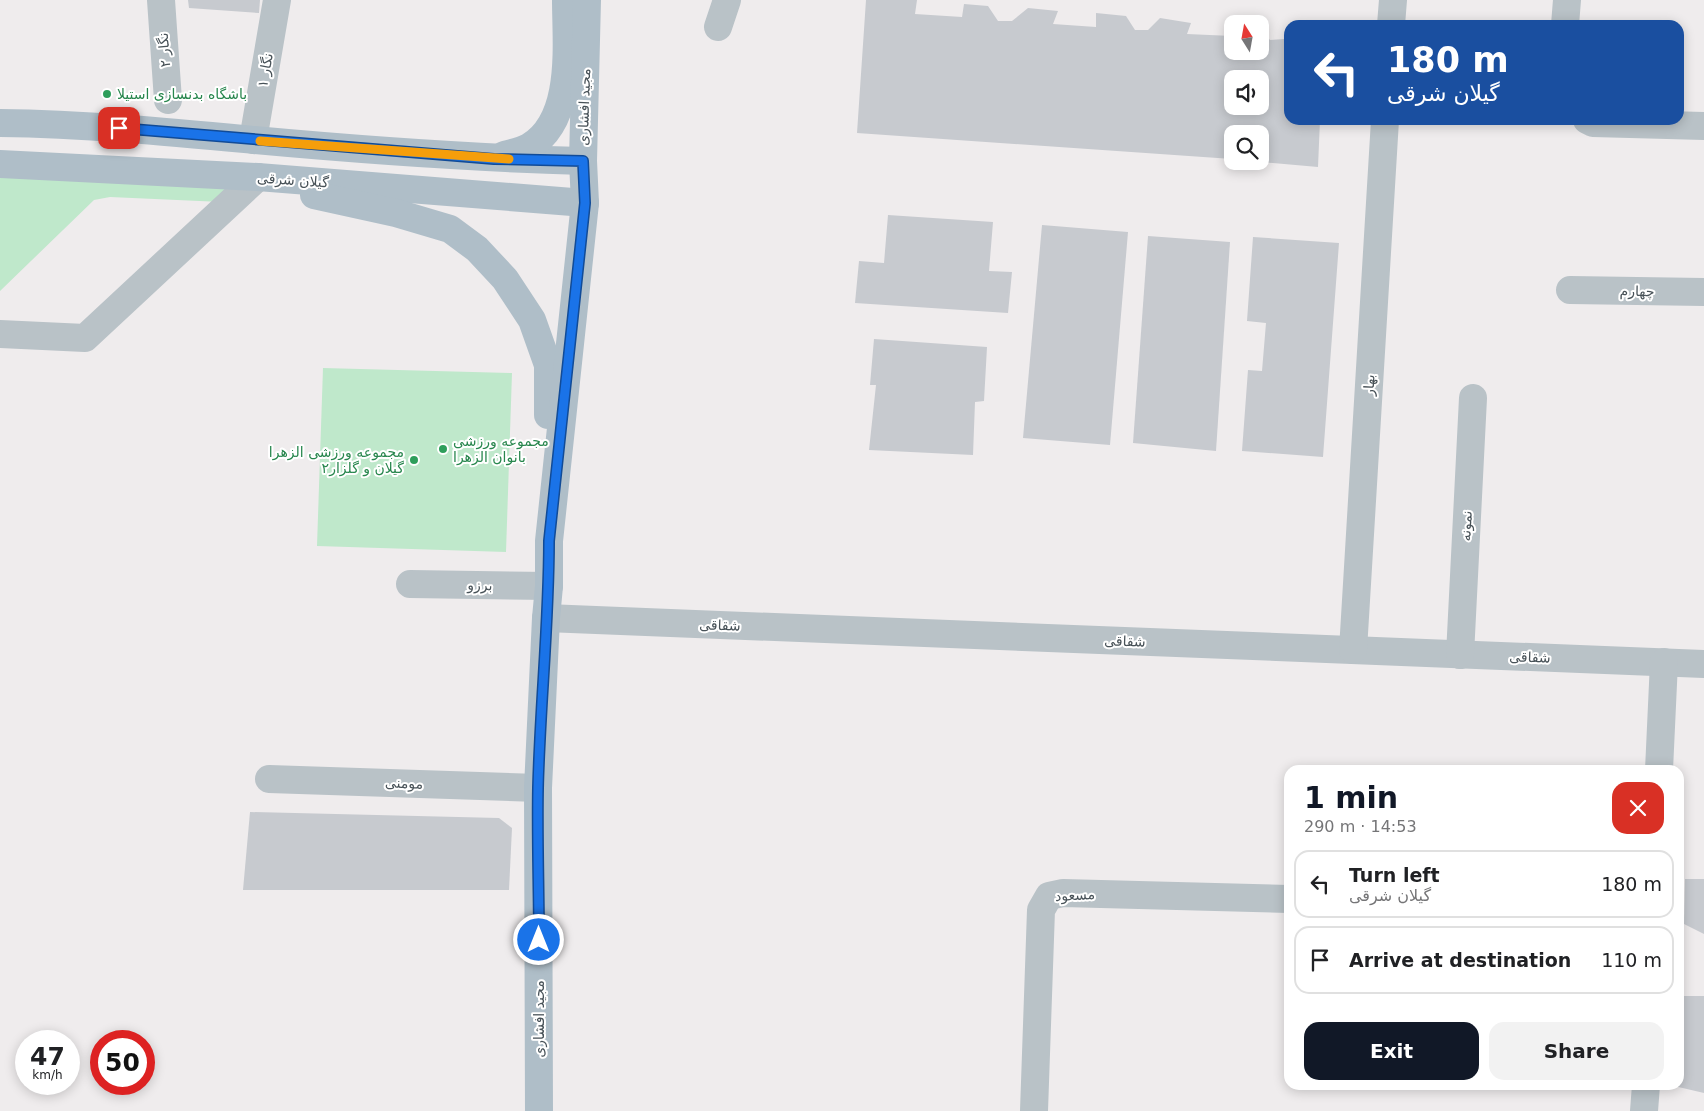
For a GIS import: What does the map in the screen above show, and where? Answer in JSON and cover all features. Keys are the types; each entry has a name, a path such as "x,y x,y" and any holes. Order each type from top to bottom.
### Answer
{"main road":[{"path":"494,159 529,147 546,133 559,110 566,76 566,0"},
{"name":"مجید افشاری","path":"539,1111 538,788 546,618 550,586 549,541 585,203 583,161 588,0"},
{"path":"0,123 169,131 253,140 494,159 583,161"},
{"name":"گیلان شرقی","path":"0,164 258,178 585,203"},
{"path":"258,178 312,195 396,213 450,229 477,249 505,279 532,320 548,365 549,541"}],"street":[{"name":"نگار ۲","path":"161,0 168,100"},
{"name":"نگار ۱","path":"253,140 277,0"},
{"path":"718,27 727,0"},
{"path":"1391,20 1393,0"},
{"path":"1565,20 1567,0"},
{"name":"بهار","path":"1353,650 1385,125"},
{"path":"1681,125 1704,126"},
{"path":"0,334 85,338 258,178"},
{"name":"چهارم","path":"1570,290 1704,292"},
{"name":"نمونه","path":"1460,654 1472,398"},
{"name":"برزو","path":"410,584 550,586"},
{"name":"شقاقی","path":"546,618 1704,664"},
{"path":"1659,765 1664,662"},
{"name":"مومنی","path":"269,779 538,788"},
{"name":"مسعود","path":"1034,1111 1041,910 1049,896 1063,893 1284,899"},
{"path":"1644,1111 1646,1090"}],"green space":[{"path":"0,176 240,188 244,203 110,197 94,200 0,291"},
{"name":"مجموعه ورزشی الزهرا گیلان و گلزار۲","path":"323,368 512,373 506,552 317,546"}],"building":[{"path":"188,0 260,0 259,13 189,8"},
{"path":"866,0 917,0 915,14 962,17 964,4 988,6 998,21 1012,21 1028,8 1058,11 1053,24 1096,27 1096,13 1126,16 1135,30 1148,30 1160,18 1191,23 1187,34 1224,36 1224,60 1269,60 1269,39 1284,39 1284,125 1320,125 1318,167 1269,163 1269,125 1224,125 1224,158 857,133"},
{"path":"888,215 993,222 989,271 1012,272 1008,313 855,303 859,261 884,263"},
{"path":"1042,225 1128,232 1110,445 1023,438"},
{"path":"1148,236 1230,242 1216,451 1133,443"},
{"path":"1253,237 1339,243 1323,457 1242,451 1248,370 1262,371 1266,323 1247,321"},
{"path":"874,339 987,347 984,401 975,402 973,455 869,450 876,385 870,385"},
{"path":"250,812 499,818 512,828 509,890 243,890"},
{"path":"1685,879 1704,879 1704,934 1684,924"},
{"path":"1684,996 1704,996 1704,1093 1684,1088"}],"slow traffic":[{"path":"260,141 509,159"}],"place":[{"name":"باشگاه بدنسازی استیلا","path":"107,94"},
{"name":"مجموعه ورزشی بانوان الزهرا","path":"443,449"},
{"name":"مجموعه ورزشی الزهرا گیلان و گلزار۲","path":"414,460"}],"route":[{"path":"119,128 494,159 583,161 585,203 549,541 550,586 546,618 538,788 539,940"}]}
